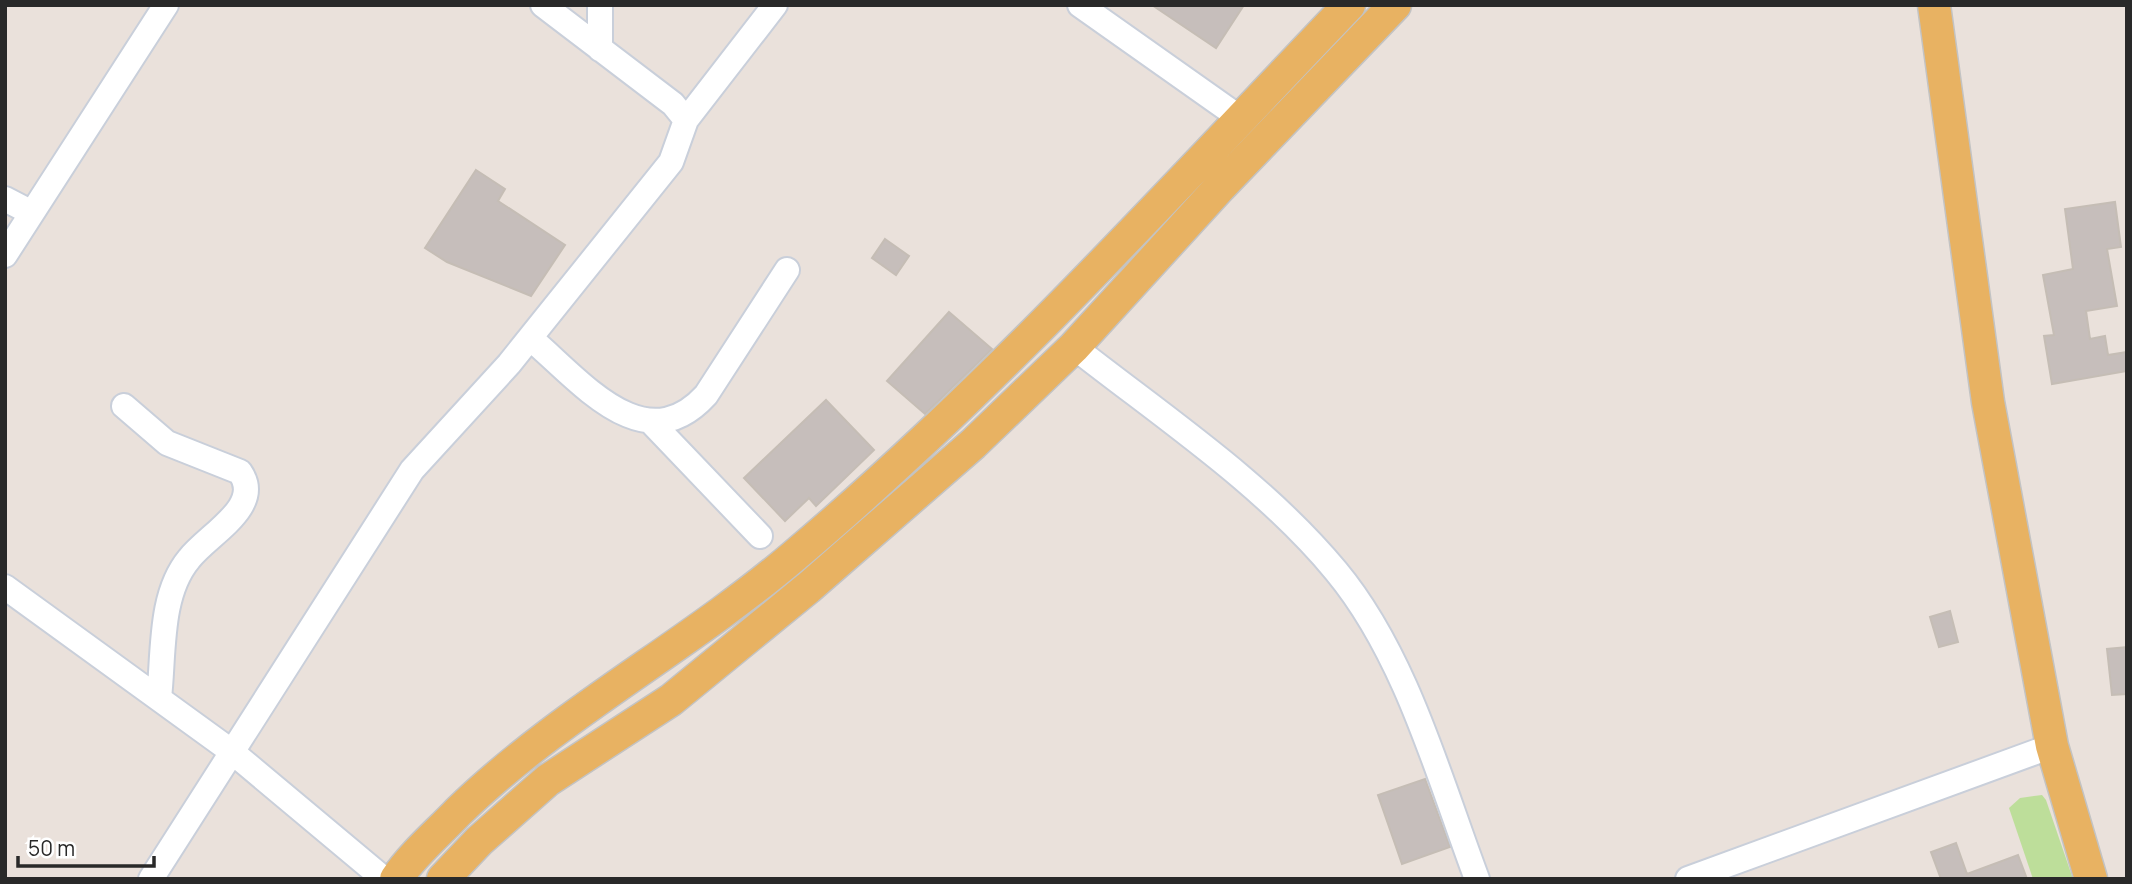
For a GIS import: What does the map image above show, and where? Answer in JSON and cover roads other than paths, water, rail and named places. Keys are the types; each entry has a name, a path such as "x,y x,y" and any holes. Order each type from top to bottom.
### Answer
{"main road":[{"path":"396,879 407,863 489,782 564,723 726,612 925,440 1349,5"},
{"path":"443,879 479,841 548,780 671,700 808,588 973,444 1073,347 1220,187 1395,5"},
{"path":"1917,5 1942,75"},
{"path":"1934,5 1988,402 2052,746 2091,879"}],"street":[{"path":"5,255 166,5"},
{"path":"543,5 673,104 686,120"},
{"path":"600,5 600,49"},
{"path":"151,879 411,470 530,338 671,162 686,120 775,5"},
{"path":"1080,5 1240,118"},
{"path":"5,200 32,213"},
{"path":"652,423 672,421 690,412 706,395 787,270"},
{"path":"530,338 611,407 652,423 760,536"},
{"path":"1073,347 1239,476 1337,571 1392,659 1477,879"},
{"path":"124,406 167,443 240,472 248,489 243,505 188,560 178,576 170,596 159,698"},
{"path":"5,587 231,751 384,879"},
{"path":"1688,879 2052,746"}]}
